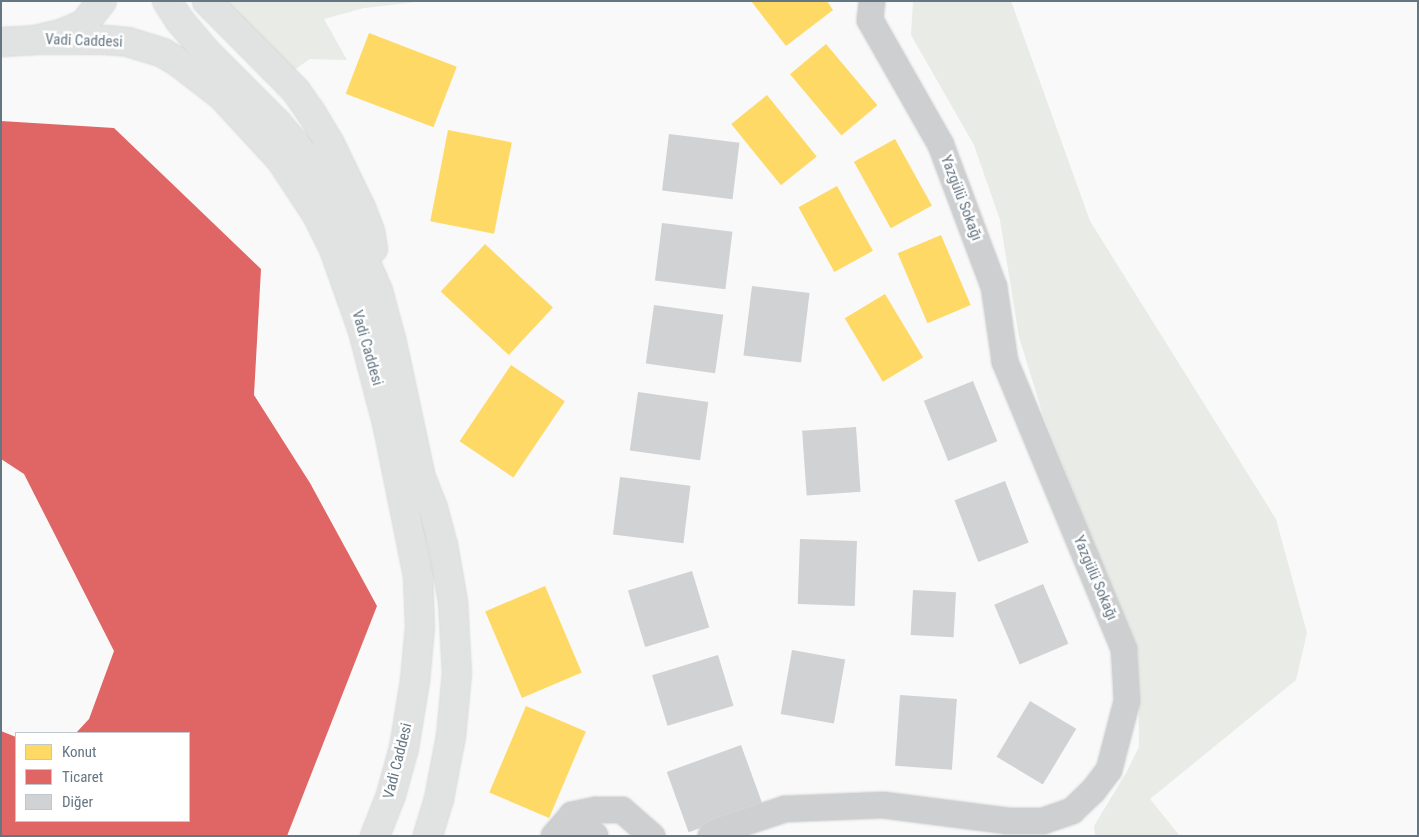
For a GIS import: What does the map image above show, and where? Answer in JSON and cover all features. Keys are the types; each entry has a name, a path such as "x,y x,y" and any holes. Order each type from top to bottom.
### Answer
{"main road":[{"path":"1,42 35,40 61,34 84,24 102,1"},
{"path":"166,1 180,22 207,53 278,124 305,156 330,193 353,234 378,291"},
{"path":"207,1 296,91 330,144 362,208 370,232 378,291"},
{"name":"Vadi Caddesi","path":"35,40 106,40 128,42 163,53 178,62 222,96 281,160 316,213 334,249 363,331 388,427 418,576 420,627 415,681 404,748 391,795 376,836"},
{"name":"Vadi Caddesi","path":"378,291 392,343 421,478 433,508 443,545 453,602 457,673 451,736 439,799 428,836"}],"street":[{"name":"Yazgülü Sokağı","path":"711,836 719,831 785,809 883,805 1008,821 1043,821 1072,811 1093,791 1109,770 1127,701 1124,649 1005,362 994,287 941,145 870,20 872,1"},
{"path":"554,836 572,815 596,810 622,810 652,836"},
{"path":"572,815 595,836"}],"shaded area":[{"path":"221,1 426,1 364,8 324,19 347,60 310,59 294,70"},
{"path":"913,1 1011,1 1090,221 1276,519 1307,633 1296,680 1150,799 1180,836 1095,836 1094,826 1126,773 1139,747 1138,653 1043,415 1019,337 1000,220 974,145 911,35"}],"building: Konut":[{"path":"751,1 827,1 833,10 786,46"},
{"path":"369,33 457,67 433,127 346,94"},
{"path":"826,44 877,105 841,135 790,74"},
{"path":"767,95 817,156 781,185 731,124"},
{"path":"448,130 512,142 494,234 430,221"},
{"path":"895,139 932,205 891,228 854,162"},
{"path":"837,186 873,251 834,272 799,207"},
{"path":"941,235 971,305 927,323 898,253"},
{"path":"485,244 553,307 509,355 441,292"},
{"path":"885,294 923,357 883,382 845,318"},
{"path":"511,365 565,401 513,478 460,441"},
{"path":"545,586 582,673 522,698 485,611"},
{"path":"526,706 586,731 549,818 489,793"}],"building: Ticaret":[{"path":"1,121 114,128 261,269 254,395 310,483 377,606 287,836 1,836 1,731 15,737 15,822 190,822 190,732 77,732 89,719 114,651 24,474 1,459"}],"building: Diğer":[{"path":"669,134 739,143 733,199 662,191"},
{"path":"662,223 732,232 725,289 655,281"},
{"path":"752,286 810,293 801,363 743,355"},
{"path":"654,305 723,315 715,373 646,363"},
{"path":"973,381 997,441 948,461 924,401"},
{"path":"638,392 708,402 700,460 630,450"},
{"path":"856,427 861,492 807,496 802,431"},
{"path":"620,477 690,486 683,543 613,535"},
{"path":"1005,481 1029,543 978,562 955,500"},
{"path":"800,539 857,541 855,606 798,604"},
{"path":"692,571 709,627 645,647 628,591"},
{"path":"1043,584 1068,644 1020,665 994,605"},
{"path":"913,590 956,592 954,637 911,635"},
{"path":"792,650 845,659 834,723 781,714"},
{"path":"718,655 733,706 668,726 652,675"},
{"path":"900,695 957,699 952,770 895,766"},
{"path":"1030,701 1076,729 1043,785 997,757"},
{"path":"741,745 763,805 689,832 667,772"}]}
